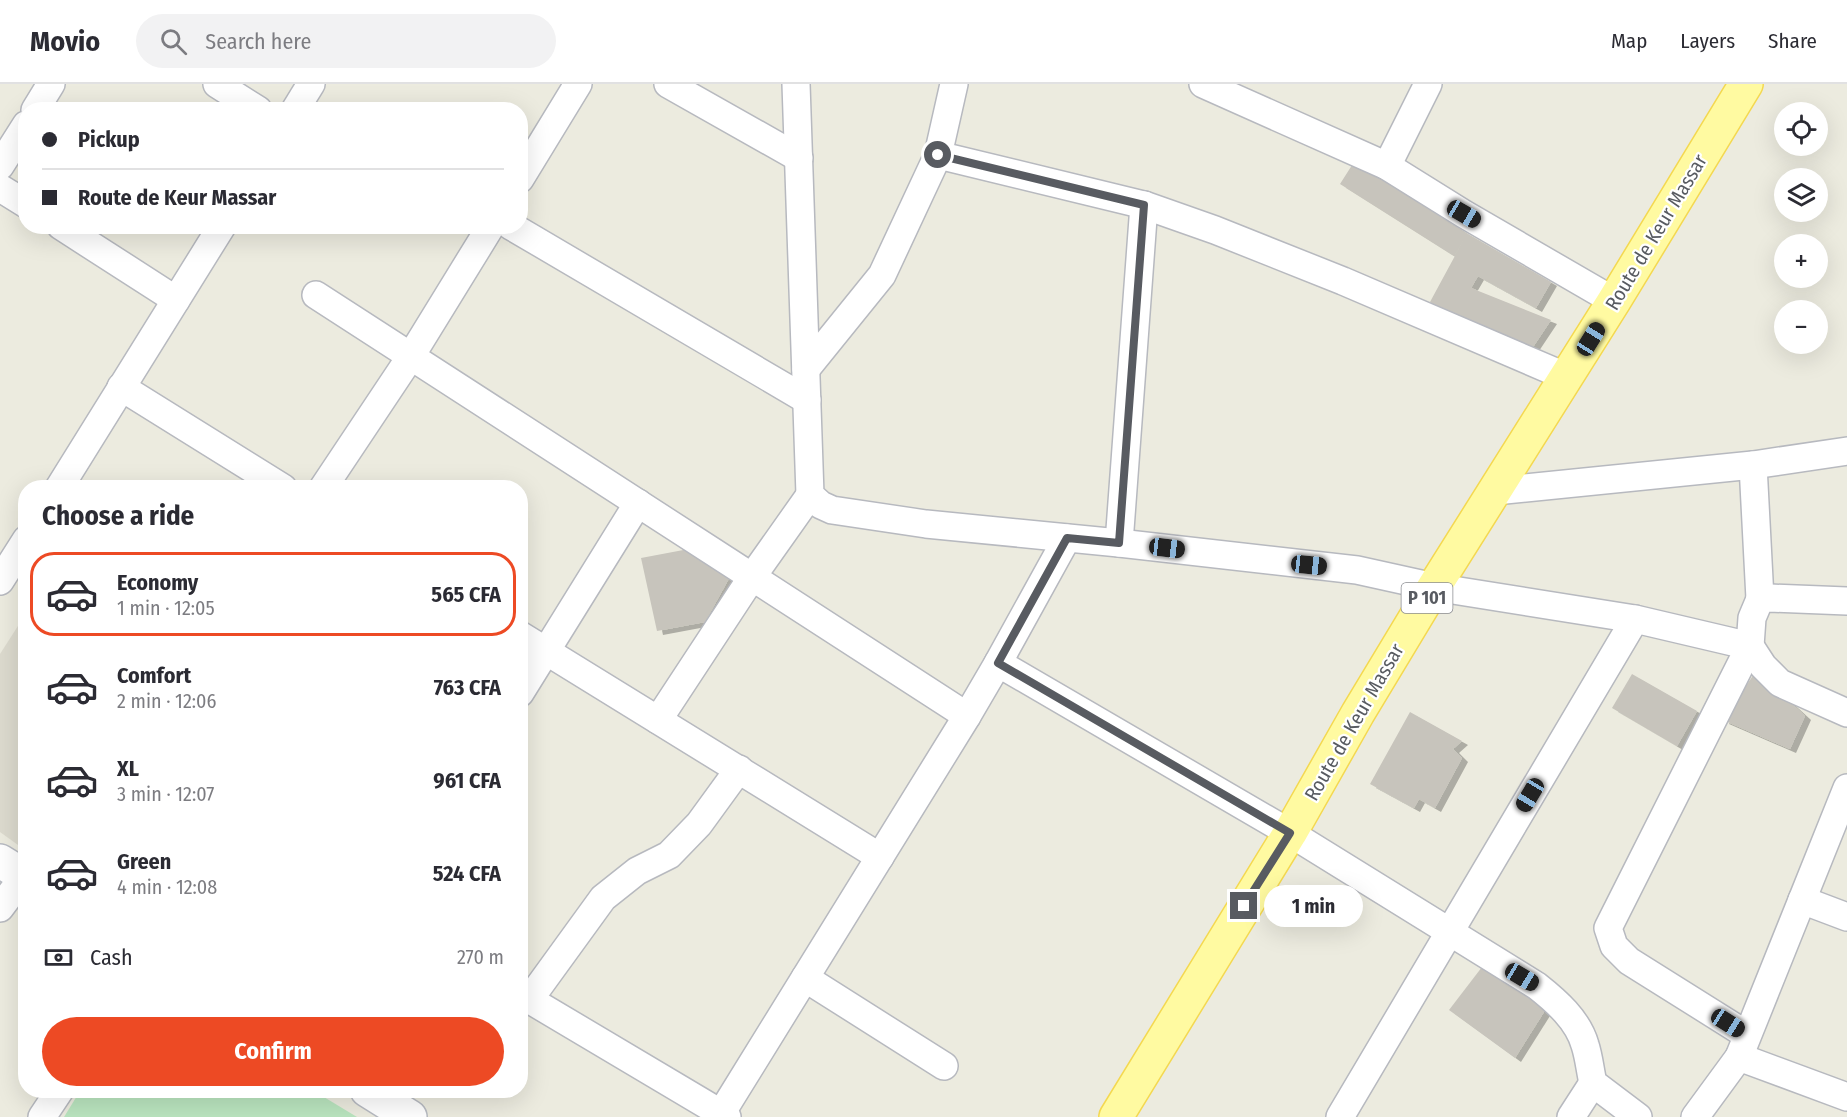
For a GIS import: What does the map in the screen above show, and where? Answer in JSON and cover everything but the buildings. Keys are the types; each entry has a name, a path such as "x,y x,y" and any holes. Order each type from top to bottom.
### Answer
{"main road":[{"name":"Route de Keur Massar","path":"1116,1117 1290,833 1358,713 1434,587 1614,301 1746,84"}],"street":[{"path":"40,102 51,84"},
{"path":"217,84 245,102"},
{"path":"300,102 311,84"},
{"path":"528,165 578,84"},
{"path":"668,84 799,158"},
{"path":"658,720 752,577 810,495 796,84"},
{"path":"806,369 882,275 938,155 954,84"},
{"path":"1203,84 1387,166 1464,214 1614,301"},
{"path":"1387,166 1428,84"},
{"path":"4,152 18,135"},
{"path":"938,155 1144,205 1215,230 1342,281 1567,376"},
{"path":"0,188 18,199"},
{"path":"1119,543 1144,205"},
{"path":"73,234 176,300"},
{"path":"63,480 217,234"},
{"path":"328,480 411,356 486,234"},
{"path":"525,234 807,400"},
{"path":"316,295 966,716"},
{"path":"121,387 270,480"},
{"path":"1495,491 1753,465 1847,451"},
{"path":"1753,465 1761,599 1752,618 1750,646 1608,928 1614,946 1629,961 1743,1046 1847,1097"},
{"path":"810,495 821,505 832,510 926,524 1356,570 1434,587 1635,619 1750,646 1763,666 1780,683 1847,713"},
{"path":"528,681 638,503"},
{"path":"528,999 722,1116 998,663 1067,538"},
{"path":"9,569 18,554"},
{"path":"1761,599 1847,601"},
{"path":"1340,1117 1635,619"},
{"path":"528,640 880,857"},
{"path":"998,663 1290,833 1537,986 1557,1002 1572,1019 1585,1042 1593,1083 1638,1117"},
{"path":"528,993 603,898 637,871 669,855 699,824 739,769"},
{"path":"1695,1117 1743,1046 1847,788"},
{"path":"0,908 16,871"},
{"path":"1802,900 1847,917"},
{"path":"805,978 944,1066"},
{"path":"1571,1117 1593,1083"},
{"path":"42,1117 55,1098"},
{"path":"380,1098 410,1117"}],"shaded area":[{"path":"18,626 18,845 0,832 0,654"}],"green space":[{"path":"76,1098 326,1098 357,1117 64,1117"}],"route":[{"path":"938,155 1144,205 1119,543 1067,538 998,663 1290,833 1244,906"}]}
